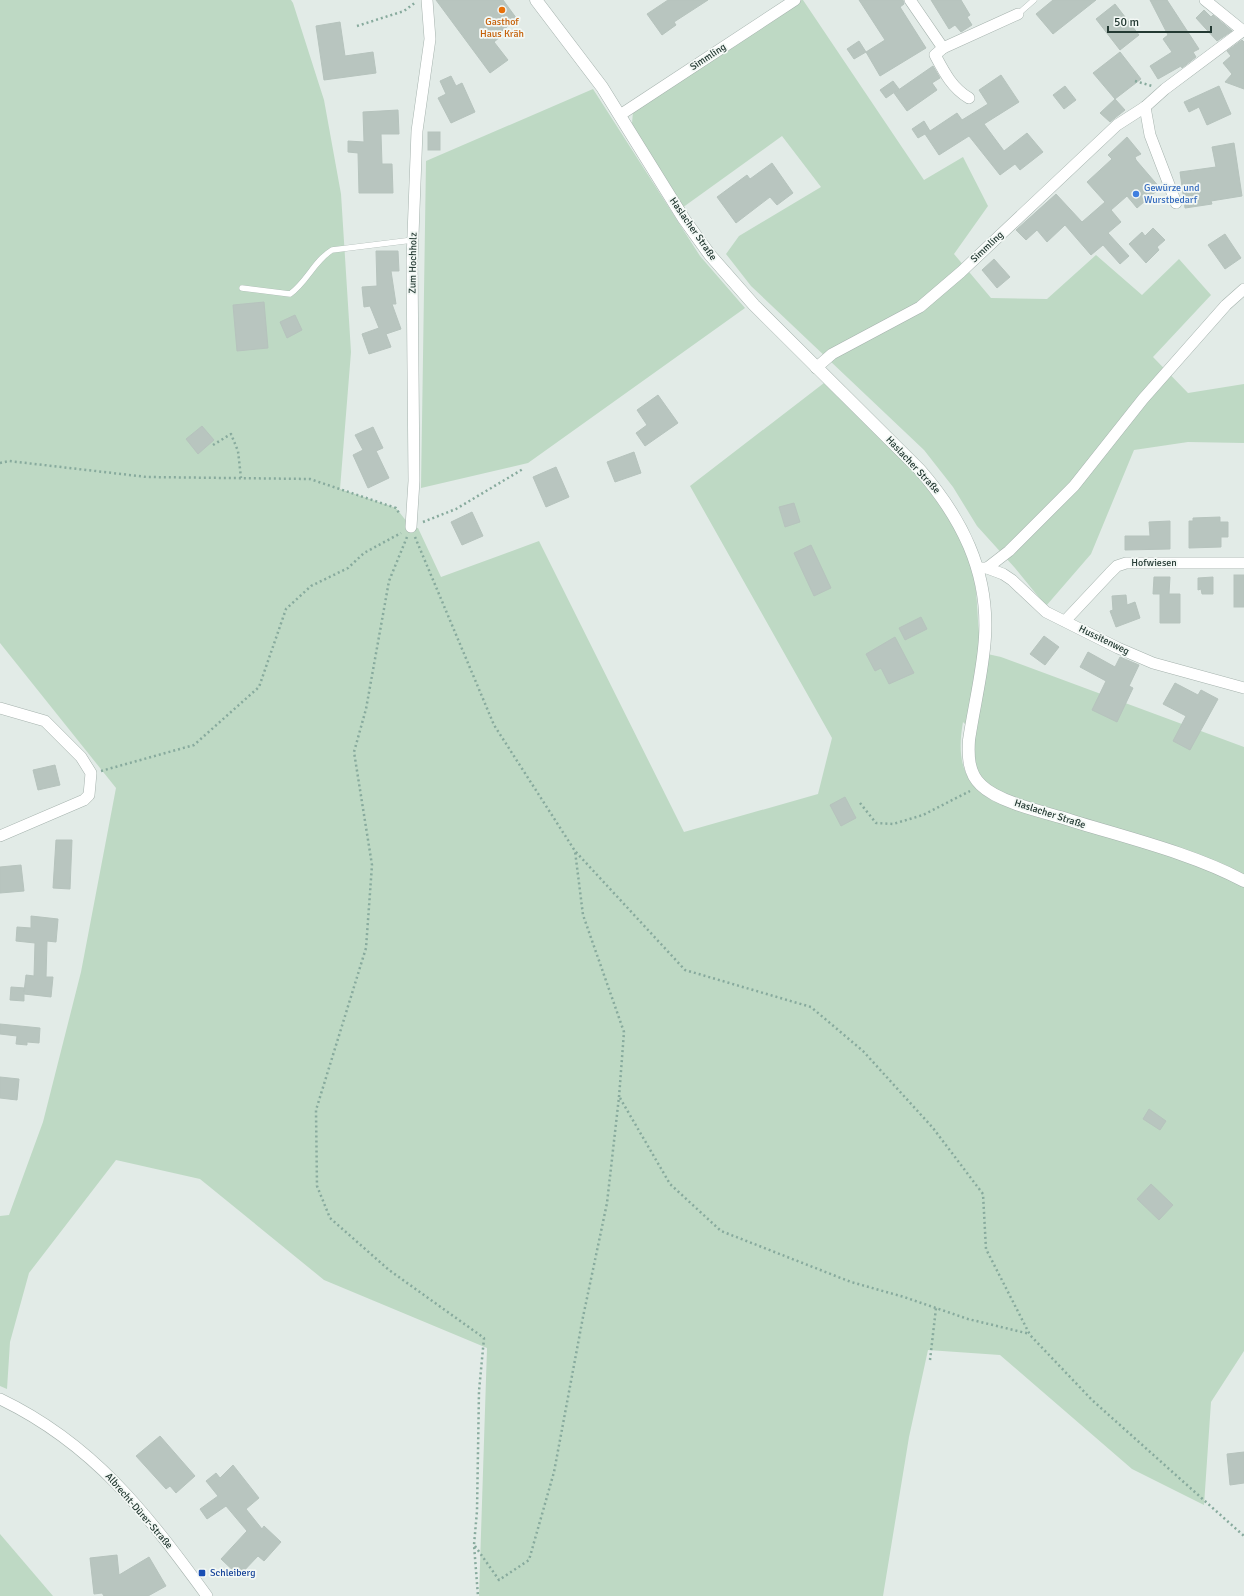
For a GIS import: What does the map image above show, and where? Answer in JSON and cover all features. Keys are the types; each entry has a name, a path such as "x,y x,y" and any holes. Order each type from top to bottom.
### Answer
{"street":[{"name":"Zum Hochholz","path":"411,527 414,481 413,240 417,131 430,38 427,0"},
{"name":"Haslacher Straße","path":"536,0 602,87 684,219 701,243 754,305 919,469 940,492 955,515 970,546 983,568 985,637 968,755 969,764 981,785 1012,803 1196,860 1244,881"},
{"name":"Simmling","path":"620,115 795,0"},
{"path":"910,0 943,48"},
{"name":"Simmling","path":"816,368 832,354 920,307 961,272 1118,125 1145,107 1164,89 1243,30 1205,0"},
{"path":"969,98 957,91 946,76 936,55 943,48 1018,14"},
{"path":"1145,107 1150,135 1176,203"},
{"path":"983,568 1009,552 1074,486 1143,399 1226,305 1244,289"},
{"name":"Hofwiesen","path":"1065,621 1117,566 1126,563 1244,563"},
{"name":"Hussitenweg","path":"983,568 1012,580 1046,612 1118,648 1153,663 1244,688"},
{"path":"0,708 45,721 81,757 91,773 89,795 84,800 0,836"},
{"name":"Albrecht-Dürer-Straße","path":"0,1399 22,1409 68,1440 114,1479 159,1530 207,1596"}],"lane":[{"path":"1018,14 1034,0"},
{"path":"242,288 290,294 298,288 322,256 332,250 413,240"}],"path":[{"path":"357,26 404,11 418,0"},
{"path":"1135,81 1158,87"},
{"path":"213,445 231,434 238,451 241,478"},
{"path":"0,463 9,461 147,477 310,479 396,508 411,527 494,725 575,851 685,970 811,1007 863,1051 933,1128 983,1194 986,1249 1030,1335 1092,1400 1244,1536"},
{"path":"91,773 194,745 258,687 286,609 311,586 348,568 364,553 411,527 456,509 523,469"},
{"path":"411,527 390,581 366,709 354,752 372,865 366,948 316,1110 317,1186 330,1218 389,1270 484,1338 479,1391 477,1511 474,1545 478,1596"},
{"path":"860,803 876,823 893,824 923,815 981,785"},
{"path":"474,1545 499,1580 529,1560 554,1472 583,1317 608,1203 624,1032 583,915 575,851"},
{"path":"619,1097 670,1184 721,1231 852,1282 968,1319 1030,1335"},
{"path":"930,1360 936,1308"}],"green space":[{"path":"0,0 291,0 324,100 341,194 351,352 340,489 396,508 411,527 418,528 441,577 539,541 684,832 818,794 832,738 690,486 824,383 894,449 926,485 954,523 959,533 974,577 979,632 983,653 1001,657 1244,747 1244,877 1006,796 985,783 971,763 969,728 963,722 961,734 961,757 968,777 982,794 993,801 1195,863 1244,883 1244,1351 1211,1402 1204,1505 1132,1469 1000,1355 928,1350 909,1437 883,1596 479,1596 487,1348 324,1280 200,1179 116,1160 29,1273 10,1342 7,1389 0,1386 0,1216 9,1215 43,1122 81,972 116,788 0,643"},
{"path":"795,0 803,0 924,180 963,157 988,206 954,254 991,298 1047,299 1096,255 1142,295 1179,259 1211,295 1153,357 1188,393 1244,384 1244,443 1188,442 1134,450 1091,554 1046,606 1015,568 977,526 953,487 924,450 751,286 726,254 739,236 821,187 782,136 682,208 632,124 633,111"},
{"path":"593,89 700,256 745,308 528,463 421,488 426,161"},
{"path":"0,1534 53,1596 0,1596"}],"building":[{"path":"436,0 503,0 517,19 498,34 500,37 494,42 508,60 490,73"},
{"path":"668,0 708,0 674,22 676,25 662,35 647,14"},
{"path":"859,0 903,0 904,4 900,7 926,48 880,76 866,52 885,40"},
{"path":"931,0 961,0 970,15 967,17 972,25 961,32 955,25 949,29"},
{"path":"1053,0 1096,0 1053,34 1036,14"},
{"path":"1150,0 1167,0 1199,49 1193,52 1196,57 1182,68 1181,66 1158,79 1150,66 1172,52 1163,39 1168,35"},
{"path":"1115,4 1139,35 1120,50 1096,19"},
{"path":"1204,10 1211,17 1213,15 1232,31 1217,41 1196,18"},
{"path":"340,22 345,56 373,52 376,73 324,80 316,26"},
{"path":"1242,40 1244,42 1244,89 1225,82 1232,74 1223,63 1231,56 1227,51"},
{"path":"859,41 866,52 854,59 847,49"},
{"path":"1120,52 1141,79 1115,99 1093,73"},
{"path":"933,66 940,78 932,83 937,90 907,111 894,93"},
{"path":"1001,75 1019,102 984,124 1004,151 1027,133 1043,152 1020,170 1015,164 1000,175 969,136 939,155 925,134 918,138 912,129 924,121 930,131 957,113 962,120 988,104 979,90"},
{"path":"451,76 456,86 462,83 475,112 451,123 438,98 446,94 440,81"},
{"path":"893,81 899,89 886,98 880,90"},
{"path":"1065,86 1076,100 1064,109 1053,95"},
{"path":"1219,86 1231,114 1207,125 1199,107 1189,112 1184,102"},
{"path":"1115,99 1125,110 1110,122 1100,113"},
{"path":"398,110 399,134 381,134 382,164 392,164 393,193 359,193 358,153 348,152 348,141 364,142 363,112"},
{"path":"428,132 440,132 440,150 428,150"},
{"path":"1127,137 1141,154 1135,157 1136,160 1160,188 1137,208 1127,196 1111,210 1121,222 1108,233 1129,256 1120,264 1103,245 1091,255 1065,225 1047,242 1037,230 1026,240 1016,230 1056,194 1082,222 1105,202 1087,182 1112,159 1108,155"},
{"path":"1234,143 1242,196 1211,201 1212,204 1185,208 1180,172 1216,167 1212,147"},
{"path":"772,163 793,193 777,205 770,197 736,223 717,197 747,175 750,179"},
{"path":"1153,228 1165,240 1157,247 1159,250 1146,263 1129,244 1142,232 1145,236"},
{"path":"1225,234 1241,258 1225,269 1208,245"},
{"path":"376,251 398,251 399,271 391,271 396,304 392,304 401,329 386,334 391,347 369,354 362,334 379,328 370,306 364,307 362,287 377,286"},
{"path":"994,259 1010,277 997,288 982,270"},
{"path":"264,302 268,348 237,351 233,305"},
{"path":"295,315 302,330 287,338 280,322"},
{"path":"658,395 678,423 645,446 636,433 647,425 637,410"},
{"path":"202,426 214,440 198,454 186,439"},
{"path":"373,427 383,448 376,451 389,478 368,488 353,455 363,450 355,435"},
{"path":"634,452 641,473 615,482 607,462"},
{"path":"556,467 569,497 546,507 533,477"},
{"path":"794,503 800,522 785,527 779,507"},
{"path":"472,512 483,536 462,545 451,522"},
{"path":"1220,517 1220,522 1228,522 1228,537 1221,537 1221,547 1189,548 1189,521 1193,521 1193,518"},
{"path":"1170,521 1170,549 1125,550 1125,536 1150,536 1149,522"},
{"path":"811,545 831,588 814,596 794,553"},
{"path":"1234,575 1244,575 1244,607 1234,607"},
{"path":"1154,577 1170,577 1169,594 1180,594 1180,623 1160,623 1160,594 1153,594"},
{"path":"1213,577 1213,594 1202,594 1201,589 1198,590 1198,578"},
{"path":"1126,595 1127,605 1135,602 1140,618 1116,627 1110,611 1113,610 1112,596"},
{"path":"921,617 927,629 905,640 899,628"},
{"path":"1044,636 1059,647 1045,665 1030,654"},
{"path":"895,637 914,673 889,684 881,668 875,671 866,654"},
{"path":"1088,652 1115,667 1120,657 1139,665 1129,686 1133,688 1117,722 1092,710 1106,681 1080,667"},
{"path":"1175,683 1198,695 1201,690 1218,699 1190,750 1173,741 1186,716 1163,704"},
{"path":"55,765 60,785 38,790 33,770"},
{"path":"845,797 856,818 841,826 830,805"},
{"path":"56,840 72,840 70,889 53,888"},
{"path":"21,865 24,891 0,893 0,867"},
{"path":"31,916 58,919 56,942 47,941 46,977 53,977 51,997 24,994 24,1001 10,1000 11,987 24,988 26,975 34,976 35,943 16,941 17,927 31,928"},
{"path":"0,1024 40,1028 39,1043 27,1042 27,1045 16,1044 17,1036 0,1034"},
{"path":"0,1077 19,1079 17,1100 0,1098"},
{"path":"1149,1109 1166,1121 1160,1130 1143,1119"},
{"path":"1151,1184 1173,1205 1159,1220 1137,1199"},
{"path":"160,1436 195,1476 176,1493 170,1486 166,1489 136,1456"},
{"path":"1244,1452 1244,1483 1230,1485 1227,1454"},
{"path":"233,1465 259,1498 246,1509 262,1529 264,1526 281,1542 264,1561 258,1556 239,1576 221,1559 247,1531 226,1506 207,1519 200,1509 218,1496 206,1481 216,1473 220,1478"},
{"path":"117,1555 119,1575 149,1557 166,1586 148,1596 104,1596 102,1593 94,1594 90,1558"}],"place":[{"name":"Gasthof Haus Kräh","path":"502,10"},
{"name":"Gewürze und Wurstbedarf","path":"1136,194"},
{"name":"Schleiberg","path":"202,1573"}]}
